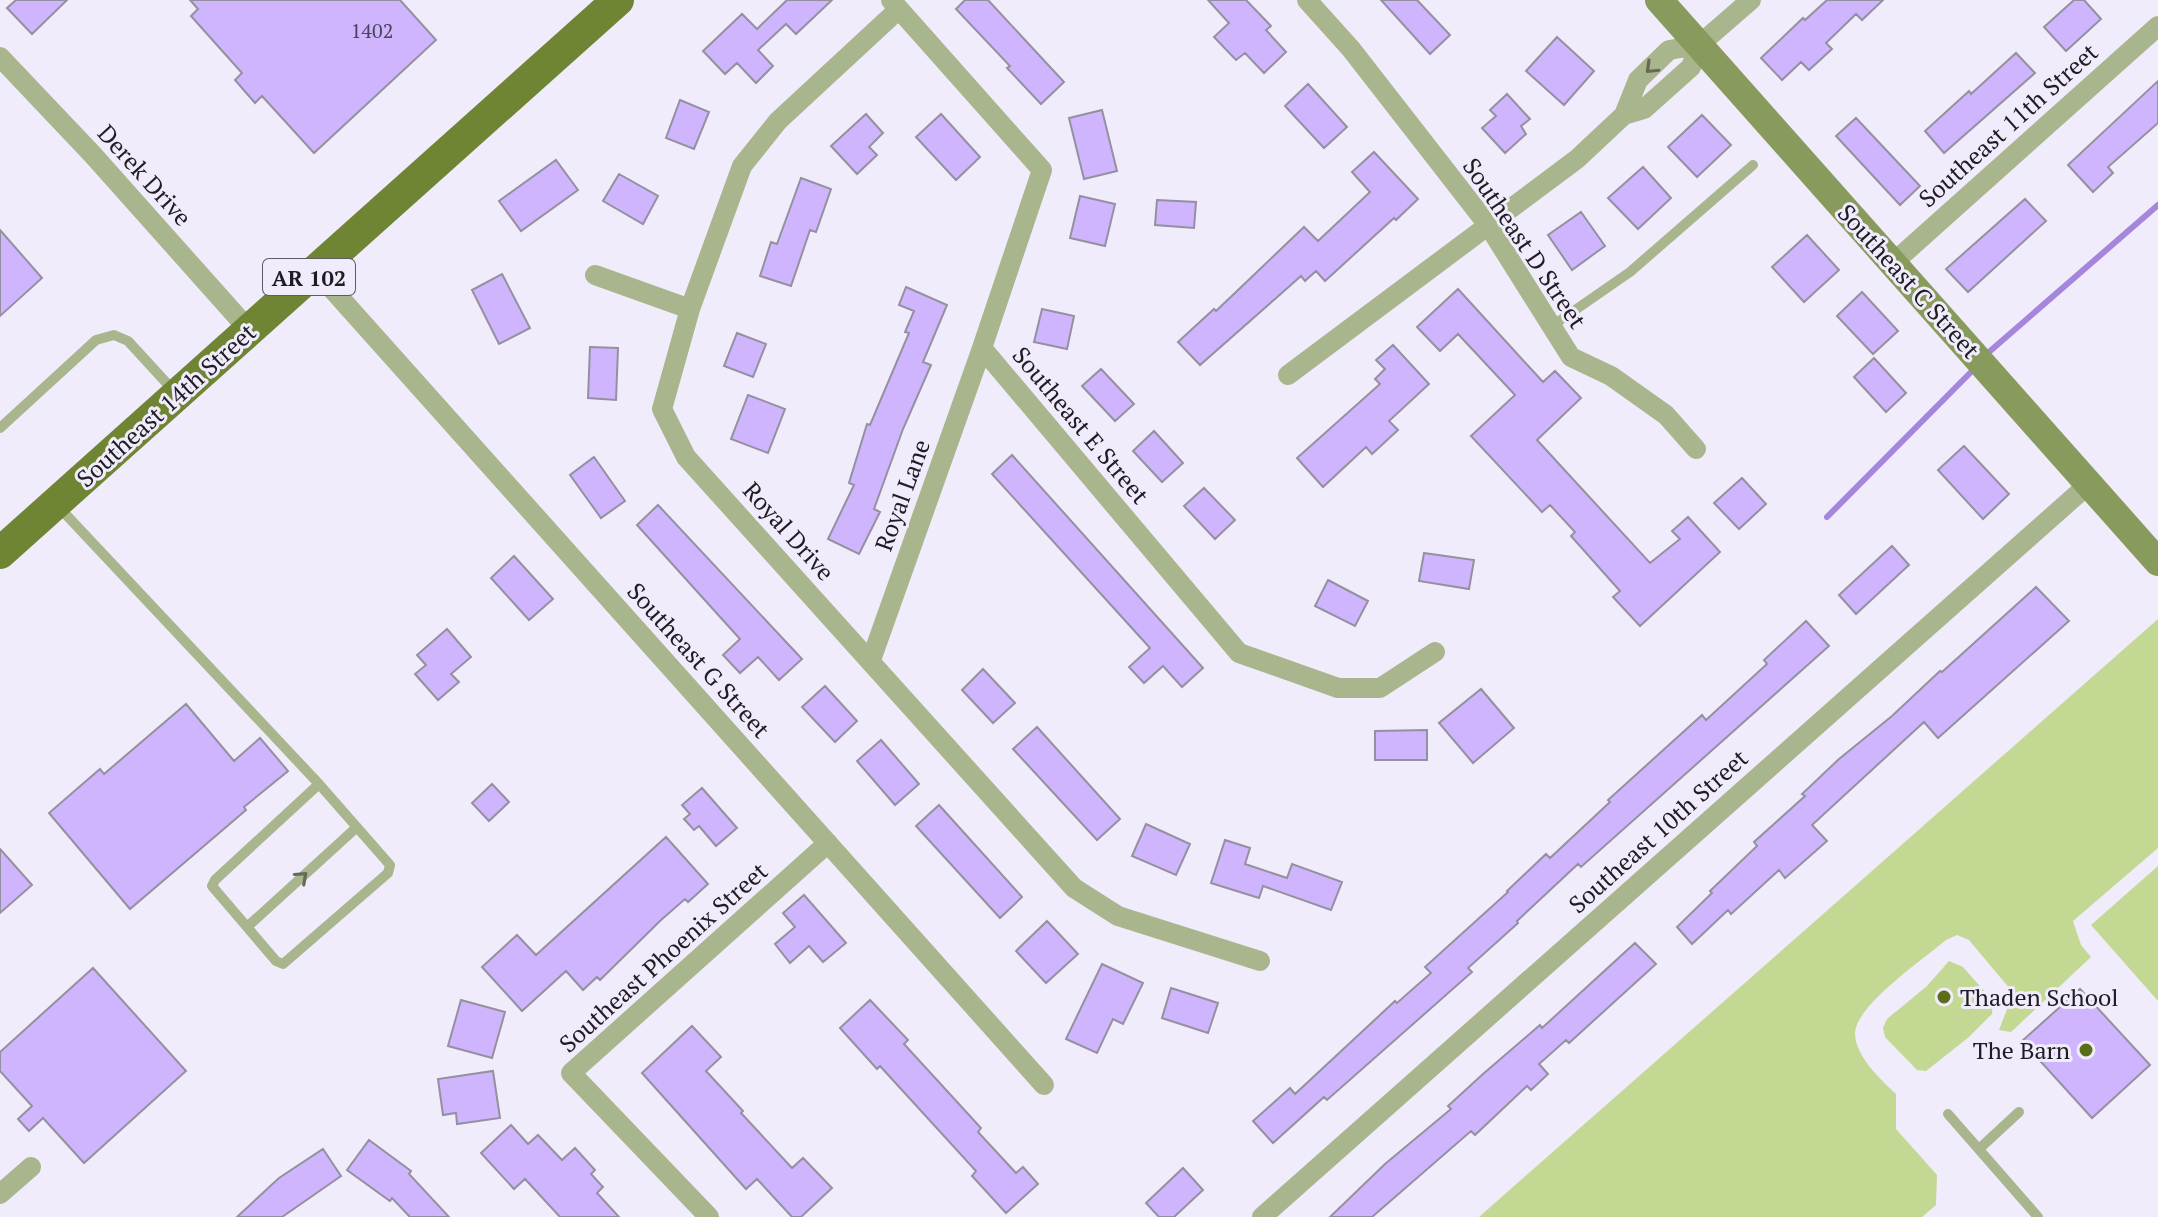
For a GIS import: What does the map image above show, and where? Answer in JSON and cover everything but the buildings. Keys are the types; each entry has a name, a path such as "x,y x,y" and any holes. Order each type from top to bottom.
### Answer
{"main road":[{"name":"Southeast 14th Street","path":"0,553 316,271 604,5"}],"street":[{"name":"Southeast D Street","path":"1307,0 1351,49 1488,225 1571,357 1611,376 1666,415 1696,449"},
{"name":"Southeast C Street","path":"1659,0 2158,562"},
{"path":"1288,375 1577,159 1624,115 1644,109 1691,67 1699,45 1751,0"},
{"name":"Royal Drive","path":"895,4 778,121 742,166 690,309 662,409 686,457 1074,888 1118,916 1260,961"},
{"name":"Southeast E Street","path":"895,4 1042,170 982,348 1239,653 1338,688 1380,688 1435,652"},
{"name":"Southeast 11th Street","path":"1893,263 2158,26"},
{"name":"Derek Drive","path":"0,57 93,155 249,330"},
{"name":"Southeast G Street","path":"316,271 1044,1085"},
{"path":"595,275 690,309"},
{"name":"Royal Lane","path":"871,660 982,348"},
{"name":"Southeast 10th Street","path":"1262,1217 2090,483"},
{"name":"Southeast Phoenix Street","path":"709,1217 571,1073 828,843"},
{"path":"0,1194 31,1167"}],"lane":[{"path":"1552,326 1630,272 1753,165"},
{"path":"0,428 96,340 114,335 128,341 177,395"},
{"path":"56,503 319,784 390,865 388,873 283,964 276,961 212,886 319,784"},
{"path":"247,927 357,827"},
{"path":"1979,1149 2019,1112"},
{"path":"1948,1114 2038,1217"}],"green space":[{"name":"Thaden School","path":"2158,619 2158,848 2073,921 2081,945 2091,957 2011,1032 1999,1030 2009,1004 2010,989 1969,940 1957,935 1946,940 1893,983 1858,1022 1855,1033 1859,1050 1870,1067 1896,1094 1896,1129 1937,1175 1936,1205 1922,1217 1479,1217"},
{"path":"2158,866 2158,1001 2091,925"},
{"path":"1949,961 1963,967 1993,1001 1992,1014 1926,1071 1917,1070 1885,1037 1883,1028 1887,1019 1927,986"}],"waterway":[{"path":"1989,352 2158,205"},
{"path":"1827,517 1973,370"}],"place":[{"name":"Thaden School","path":"1944,997"},
{"name":"The Barn","path":"2086,1050"}]}
